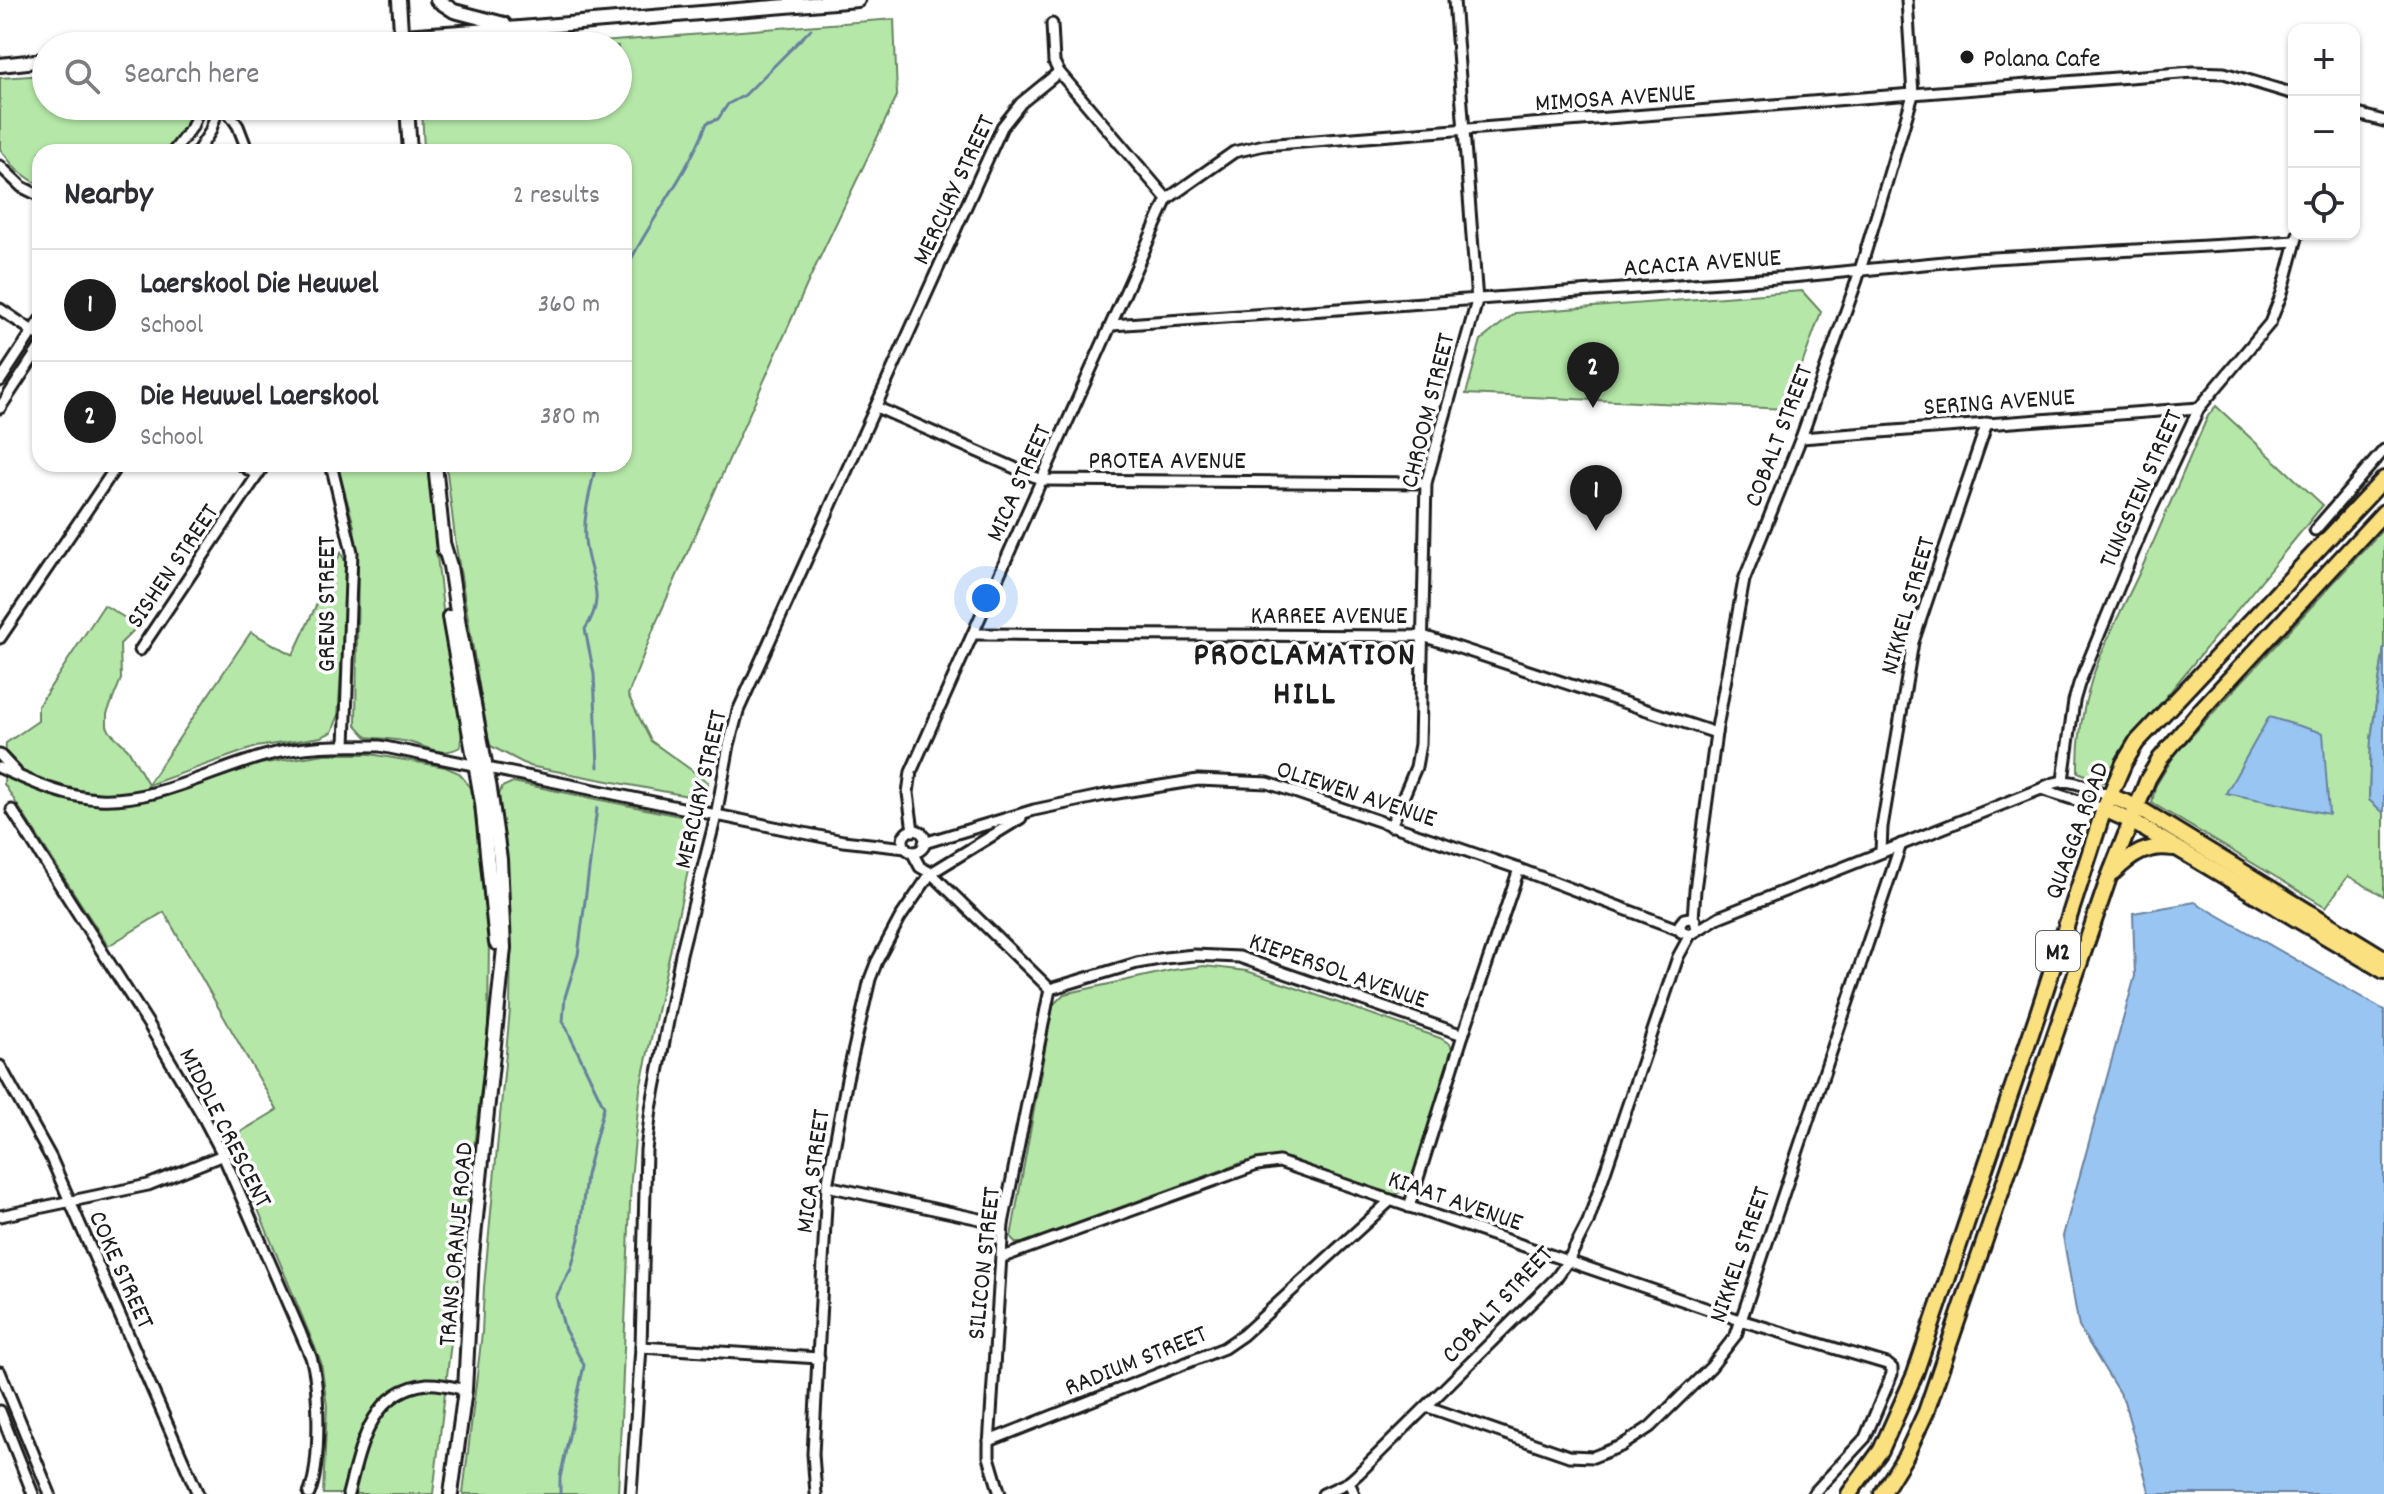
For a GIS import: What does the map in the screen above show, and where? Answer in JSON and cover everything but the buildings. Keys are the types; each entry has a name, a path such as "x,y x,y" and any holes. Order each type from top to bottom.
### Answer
{"main road":[{"path":"399,0 401,32"},
{"path":"437,0 454,11 520,28"},
{"path":"484,32 858,0"},
{"path":"0,65 32,62"},
{"path":"408,120 409,144"},
{"name":"TRANS ORANJE ROAD","path":"436,472 452,636 481,768 500,998 472,1256 465,1390 451,1494"},
{"name":"QUAGGA ROAD","path":"1849,1494 1881,1450 1915,1374 2107,802 2136,743 2384,479"},
{"name":"QUAGGA ROAD","path":"1882,1494 1906,1455 1926,1412 2109,877 2148,779 2160,759 2199,712 2384,512"},
{"path":"2107,802 2134,814 2384,958"},
{"path":"2134,814 2181,850 2384,971"},
{"path":"2109,877 2124,861 2142,850 2164,847 2181,850"}],"street":[{"name":"CHROOM STREET","path":"1391,826 1419,754 1426,483 1477,301 1454,0"},
{"name":"COBALT STREET","path":"1323,1494 1349,1482 1556,1278 1588,1222 1688,926 1716,733 1744,580 1801,438 1860,271 1913,95 1907,0"},
{"path":"1052,24 1054,62 1059,72 1167,199"},
{"name":"MERCURY STREET","path":"631,1494 641,1347 646,1150 653,1095 681,954 716,816 738,711 1002,127 1021,103 1059,72"},
{"name":"MIMOSA AVENUE","path":"1167,199 1219,162 1247,148 2193,72 2224,73 2288,92"},
{"path":"2360,115 2384,121"},
{"path":"179,144 195,120"},
{"path":"202,144 216,120"},
{"path":"233,120 245,144"},
{"path":"0,166 22,187 32,192"},
{"name":"MICA STREET","path":"915,842 908,793 911,772 1167,199"},
{"name":"ACACIA AVENUE","path":"1112,325 1477,301 1975,259 2288,238"},
{"name":"TUNGSTEN STREET","path":"2063,780 2074,701 2084,669 2148,516 2199,408 2270,323 2296,240"},
{"path":"0,309 32,330"},
{"path":"0,381 32,338"},
{"path":"0,408 32,359"},
{"name":"PROTEA AVENUE","path":"876,407 1042,480 1426,483"},
{"name":"SERING AVENUE","path":"1801,438 2199,408"},
{"name":"NIKKEL STREET","path":"1881,852 1882,827 1910,655 1987,423"},
{"path":"2315,530 2384,450"},
{"path":"0,638 113,472"},
{"path":"252,472 257,475"},
{"name":"SISHEN STREET","path":"140,650 259,472"},
{"name":"GRENS STREET","path":"333,472 352,552 345,745"},
{"name":"KARREE AVENUE","path":"974,634 1423,636 1716,733"},
{"path":"0,768 72,796 121,800 165,789 267,755 308,747 345,745 408,750 481,768"},
{"path":"0,755 18,775"},
{"name":"OLIEWEN AVENUE","path":"481,768 883,847 949,835 1034,810 1105,795 1213,780 1279,786 1656,920 1688,926 1719,917 2041,789 2053,781 2063,780"},
{"path":"2063,780 2107,802"},
{"path":"2041,789 2107,802"},
{"name":"MIDDLE CRESCENT","path":"12,810 149,1025 223,1155 314,1367 316,1466 309,1494"},
{"name":"OLIEWEN AVENUE","path":"931,873 1034,810"},
{"path":"915,842 919,865 931,873 1050,989"},
{"name":"NIKKEL STREET","path":"1428,1407 1569,1456 1585,1458 1611,1452 1650,1427 1711,1367 1732,1341 1740,1320 1901,844"},
{"path":"1409,1207 1519,869"},
{"name":"MICA STREET","path":"816,1494 813,1454 827,1186 870,979 900,918 931,873"},
{"name":"KIEPERSOL AVENUE","path":"1050,989 1137,963 1165,958 1194,955 1239,957 1463,1035"},
{"name":"SILICON STREET","path":"1000,1494 989,1457 989,1441 1003,1224 1050,989"},
{"name":"COKE STREET","path":"0,1066 51,1158 198,1494"},
{"path":"0,1216 148,1185 223,1155"},
{"name":"KIAAT AVENUE","path":"1003,1257 1268,1162 1279,1162 1740,1320 1890,1366 1893,1371 1865,1438 1813,1494"},
{"path":"827,1186 1003,1224"},
{"name":"RADIUM STREET","path":"989,1441 1224,1348 1243,1335 1391,1200"},
{"path":"641,1347 819,1358"},
{"path":"0,1372 50,1494"},
{"path":"348,1494 367,1428 381,1407 419,1385 435,1384 465,1390"},
{"path":"0,1411 33,1494"},
{"path":"1349,1482 1354,1494"}],"green space":[{"path":"894,19 897,96 809,280 655,625 628,695 651,741 708,782 704,799 529,766 489,745 447,472 632,472 632,144 424,144 423,120 632,120 632,40"},
{"path":"32,76 32,120 190,121 173,144 32,144 32,180 16,169 0,149 0,78"},
{"path":"1802,291 1821,312 1786,409 1466,394 1481,340 1515,313"},
{"path":"2216,406 2323,505 2124,748 2108,784 2078,772 2079,741 2089,688 2107,640 2208,416"},
{"path":"339,472 428,472 443,610 462,730 460,747 454,750 436,751 407,742 367,737 356,725 358,563 354,526"},
{"path":"2384,528 2384,647 2371,739 2369,799 2384,813 2384,896 2348,876 2326,907 2152,803 2155,787 2175,754"},
{"path":"341,552 347,566 347,582 338,717 332,732 321,737 256,747 148,785 154,800 260,764 325,754 370,754 445,767 459,773 471,788 489,936 488,1029 433,1494 323,1494 327,1406 321,1362 229,1139 277,1110 164,912 108,946 4,784 6,743 38,721 38,706 104,605 138,626 120,644 121,679 107,714 107,726 128,749 148,784 251,632 293,655"},
{"path":"513,782 699,820 640,1089 631,1179 618,1494 463,1494 482,1333 510,1010 511,941 499,795 502,787"},
{"path":"1204,966 1247,971 1450,1044 1453,1050 1412,1180 1401,1192 1386,1195 1289,1158 1269,1157 1244,1162 1023,1243 1015,1243 1011,1237 1053,1005 1064,994"}],"water":[{"path":"2384,647 2384,813 2369,800 2371,739"},
{"path":"2269,717 2323,733 2329,814 2226,793"},
{"path":"2195,902 2384,1010 2384,1494 2150,1494 2124,1401 2079,1327 2063,1236 2135,976 2133,913"}],"waterway":[{"path":"632,259 689,162 707,123 718,119 728,104 745,95 811,29"},
{"path":"594,472 585,529 596,595 592,617 585,629 594,674 598,767"},
{"path":"560,1494 560,1478 584,1365 565,1330 556,1297 571,1269 579,1239 586,1175 604,1107 563,1021 565,997 578,955 597,808"}],"place":[{"name":"Polana Cafe","path":"1967,57"},
{"name":"Die Heuwel Laerskool","path":"1593,408"},
{"name":"Laerskool Die Heuwel","path":"1596,531"}],"district":[{"name":"PROCLAMATION HILL","path":"1305,672"}]}
